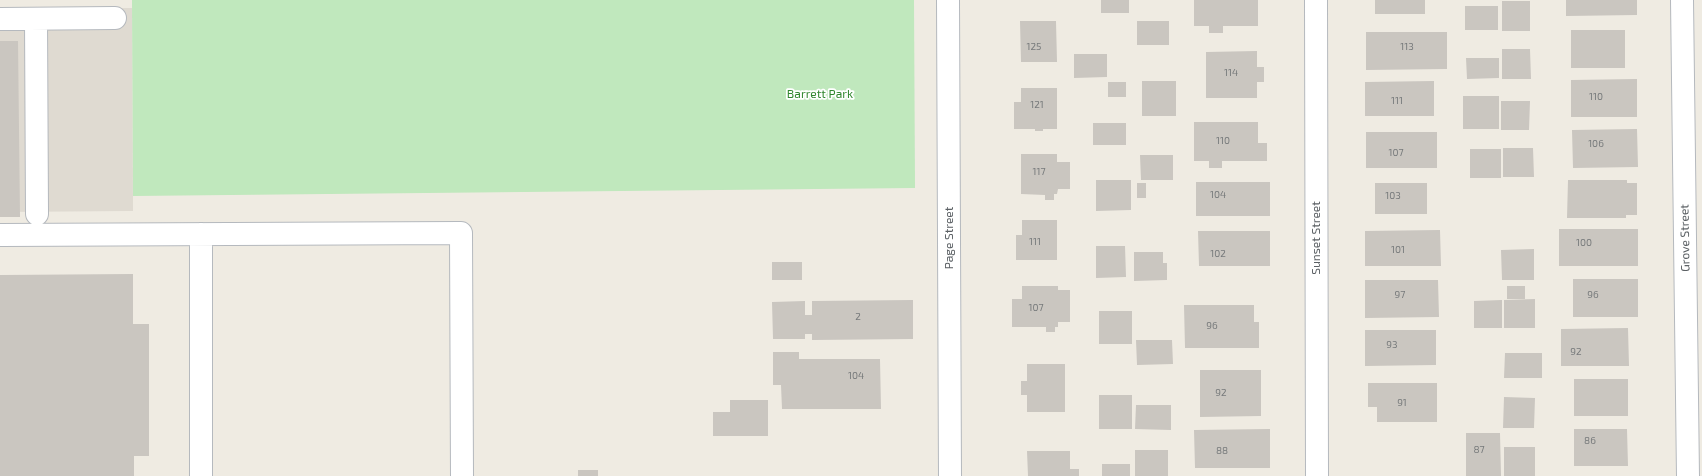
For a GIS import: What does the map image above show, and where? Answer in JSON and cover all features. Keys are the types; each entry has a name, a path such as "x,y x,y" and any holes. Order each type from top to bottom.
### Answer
{"street":[{"name":"Page Street","path":"948,0 950,476"},
{"name":"Sunset Street","path":"1316,0 1317,476"},
{"name":"Grove Street","path":"1682,0 1688,476"},
{"path":"0,19 115,18"},
{"path":"36,19 37,214"},
{"path":"0,235 461,233 462,476"},
{"path":"201,234 202,476"}],"shaded area":[{"path":"132,8 133,211 0,212 0,9"}],"green space":[{"name":"Barrett Park","path":"132,0 914,0 915,188 133,196"}],"building":[{"path":"1101,0 1129,0 1129,13 1101,13"},
{"path":"1194,0 1258,0 1258,26 1223,26 1223,33 1209,33 1209,26 1194,26"},
{"path":"1375,0 1425,0 1425,14 1375,14"},
{"path":"1566,0 1637,0 1637,15 1566,16"},
{"path":"1502,1 1530,1 1530,31 1502,31"},
{"path":"1465,6 1498,6 1498,30 1465,30"},
{"path":"1020,21 1056,21 1057,62 1021,62"},
{"path":"1137,21 1169,21 1169,45 1137,45"},
{"path":"1571,30 1625,30 1625,68 1571,68"},
{"path":"1366,32 1447,32 1447,69 1366,70"},
{"path":"0,41 18,41 20,217 0,217"},
{"path":"1502,49 1530,49 1531,79 1502,79"},
{"path":"1257,51 1257,67 1264,67 1264,82 1257,82 1257,98 1206,98 1206,52"},
{"path":"1074,54 1107,54 1107,77 1074,78"},
{"path":"1466,58 1499,58 1499,78 1467,79"},
{"path":"1637,79 1637,117 1571,117 1571,80"},
{"path":"1142,81 1176,81 1176,116 1142,116"},
{"path":"1434,81 1434,116 1365,116 1365,82"},
{"path":"1108,82 1126,82 1126,97 1108,97"},
{"path":"1021,88 1057,88 1057,129 1043,129 1043,131 1035,131 1035,129 1014,129 1014,102 1021,102"},
{"path":"1463,96 1499,96 1499,129 1463,129"},
{"path":"1501,101 1530,101 1529,130 1501,130"},
{"path":"1194,122 1258,122 1258,143 1267,143 1267,161 1222,161 1222,168 1209,168 1209,161 1194,161"},
{"path":"1093,123 1126,123 1126,145 1093,145"},
{"path":"1637,129 1638,167 1573,168 1572,130"},
{"path":"1366,132 1437,132 1437,168 1366,168"},
{"path":"1503,148 1533,148 1534,177 1503,177"},
{"path":"1470,149 1501,149 1501,178 1470,178"},
{"path":"1021,154 1057,154 1057,162 1070,162 1070,189 1058,189 1057,194 1054,194 1054,200 1045,200 1045,195 1021,194"},
{"path":"1140,155 1173,155 1173,180 1141,180"},
{"path":"1096,180 1131,180 1131,210 1096,211"},
{"path":"1568,180 1627,180 1627,183 1637,183 1637,215 1626,215 1626,218 1567,218"},
{"path":"1196,182 1270,182 1270,216 1196,216"},
{"path":"1137,183 1146,183 1146,198 1137,198"},
{"path":"1375,183 1427,183 1427,214 1375,214"},
{"path":"1022,220 1057,220 1057,260 1016,260 1016,235 1022,235"},
{"path":"1559,229 1638,229 1638,266 1559,266"},
{"path":"1440,230 1441,266 1365,266 1365,231"},
{"path":"1198,231 1270,231 1270,266 1199,266"},
{"path":"1096,246 1125,246 1126,277 1096,278"},
{"path":"1534,249 1534,280 1502,280 1501,250"},
{"path":"1134,252 1163,252 1163,263 1167,263 1167,280 1134,281"},
{"path":"772,262 802,262 802,280 772,280"},
{"path":"133,274 133,324 149,324 149,456 134,456 134,476 0,476 0,275"},
{"path":"1573,279 1638,279 1638,317 1573,317"},
{"path":"1365,280 1438,280 1439,317 1365,318"},
{"path":"1022,286 1058,286 1058,290 1070,290 1070,322 1058,322 1058,327 1055,327 1055,332 1046,332 1046,327 1012,327 1012,299 1022,299"},
{"path":"1507,286 1525,286 1525,299 1507,299"},
{"path":"1535,299 1535,328 1504,328 1504,300"},
{"path":"913,300 913,339 812,340 812,334 805,334 805,339 773,339 772,302 805,301 805,315 812,315 812,301"},
{"path":"1502,300 1502,328 1474,328 1474,301"},
{"path":"1184,305 1254,305 1254,322 1259,322 1259,348 1185,348"},
{"path":"1099,311 1132,311 1132,344 1099,344"},
{"path":"1628,328 1629,366 1561,366 1561,329"},
{"path":"1365,330 1436,330 1436,365 1365,366"},
{"path":"1136,340 1172,340 1173,364 1137,365"},
{"path":"773,352 799,352 799,359 880,359 881,409 782,409 781,385 773,385"},
{"path":"1505,353 1542,353 1542,378 1504,378"},
{"path":"1027,364 1065,364 1065,412 1027,412 1027,395 1021,395 1021,381 1027,381"},
{"path":"1200,370 1261,370 1261,416 1200,417"},
{"path":"1574,379 1628,379 1628,416 1574,416"},
{"path":"1368,383 1437,383 1437,422 1377,422 1377,407 1368,407"},
{"path":"1099,395 1132,395 1132,429 1099,429"},
{"path":"1504,397 1535,398 1534,428 1503,428"},
{"path":"730,400 768,400 768,436 713,436 713,412 730,412"},
{"path":"1136,405 1171,405 1171,430 1135,429"},
{"path":"1270,429 1270,468 1195,468 1194,430"},
{"path":"1574,429 1627,429 1628,466 1574,466"},
{"path":"1466,433 1500,433 1501,476 1466,476"},
{"path":"1504,447 1535,447 1535,476 1504,476"},
{"path":"1135,450 1168,450 1168,476 1135,476"},
{"path":"1027,451 1070,451 1070,469 1079,469 1079,476 1028,476"},
{"path":"1102,464 1130,464 1130,476 1102,476"},
{"path":"578,470 598,470 598,476 578,476"}]}
